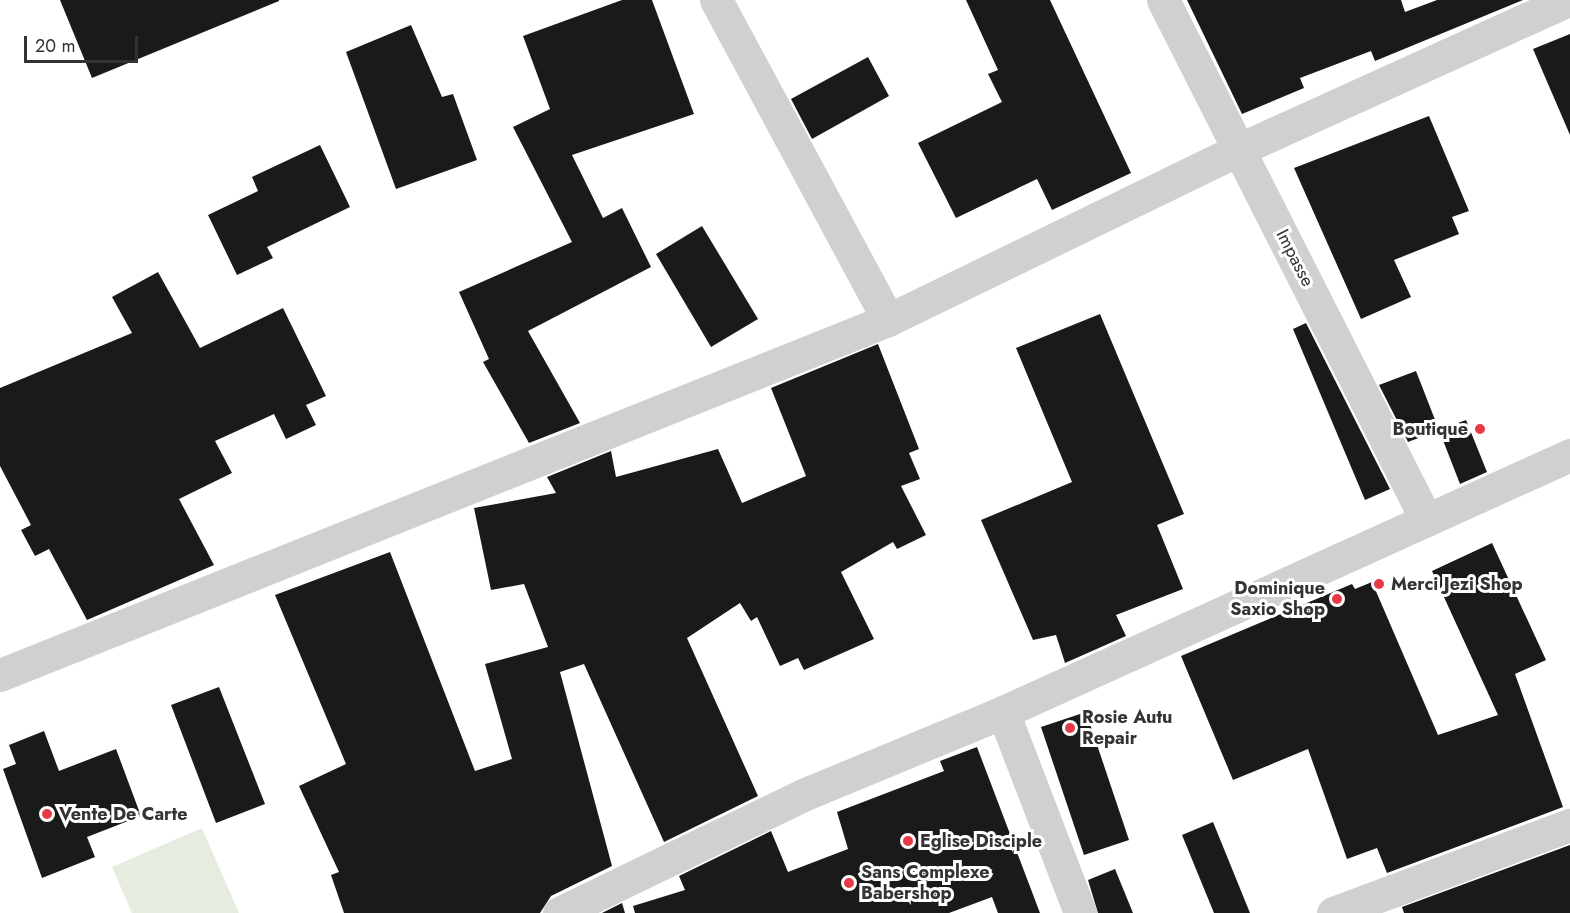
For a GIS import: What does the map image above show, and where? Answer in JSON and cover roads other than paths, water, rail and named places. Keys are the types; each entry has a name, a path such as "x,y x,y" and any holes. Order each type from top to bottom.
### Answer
{"street":[{"path":"716,0 888,320"},
{"name":"Impasse","path":"1163,0 1425,518"},
{"path":"0,675 888,320 1240,149 1568,0"},
{"path":"559,913 803,795 1003,712 1425,518 1570,455"},
{"path":"1003,712 1080,913"},
{"path":"1333,913 1570,825"}],"place":[{"name":"Boutique","path":"1480,429"},
{"name":"Merci Jezi Shop","path":"1379,584"},
{"name":"Dominique Saxio Shop","path":"1337,599"},
{"name":"Rosie Autu Repair","path":"1070,728"},
{"name":"Vente De Carte","path":"47,814"},
{"name":"Eglise Disciple","path":"908,841"},
{"name":"Sans Complexe Babershop","path":"849,883"}]}
